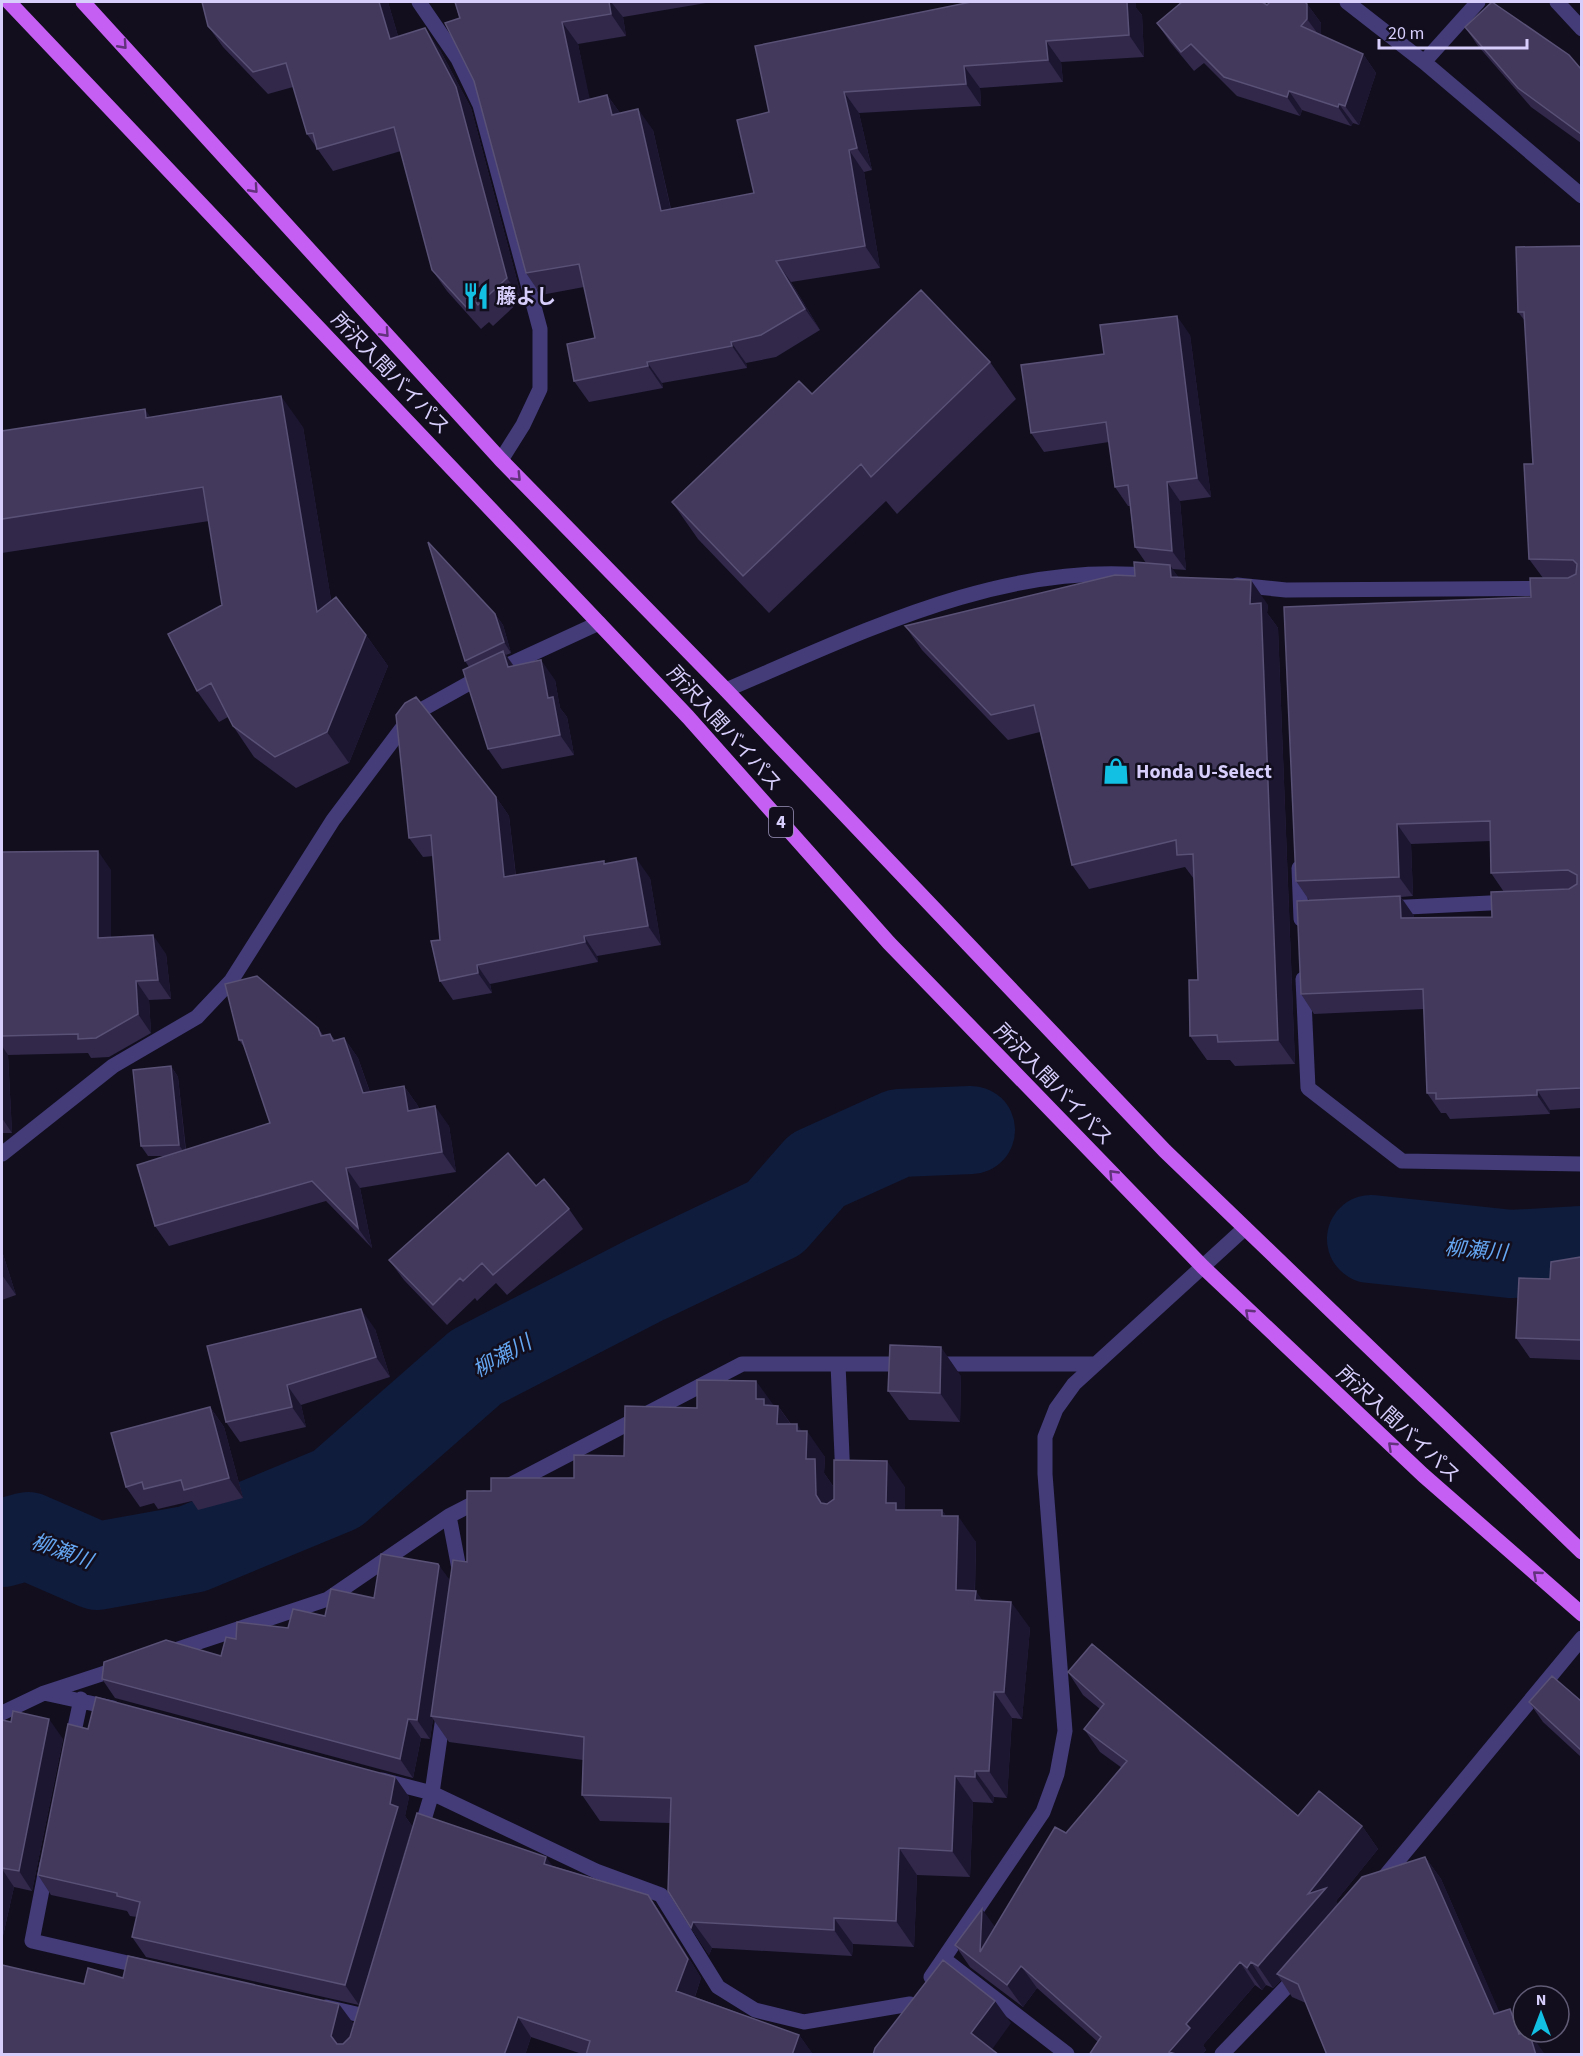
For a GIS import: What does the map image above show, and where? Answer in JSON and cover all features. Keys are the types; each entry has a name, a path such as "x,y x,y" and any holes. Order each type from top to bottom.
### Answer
{"main road":[{"name":"所沢入間バイパス","path":"9,2 688,717 889,944 1203,1267 1423,1475 1581,1614"},
{"name":"所沢入間バイパス","path":"84,2 501,460 726,690 1165,1151 1581,1552"}],"street":[{"path":"418,2 458,59 480,105 540,329 540,389 524,425 501,460"},
{"path":"1347,2 1424,62 1581,196"},
{"path":"1424,62 1478,2"},
{"path":"1557,2 1581,29"},
{"path":"726,690 913,611 1032,580 1129,574 1174,578"},
{"path":"1219,583 1287,596 1581,588"},
{"path":"2,1154 113,1066 196,1017 231,981 333,820 412,715 472,681 599,623"},
{"path":"1298,852 1306,911 1301,935"},
{"path":"1371,908 1523,902"},
{"path":"1302,958 1308,1088 1402,1161 1581,1164"},
{"path":"898,2021 945,1959 1042,1812 1057,1774 1065,1731 1045,1474 1045,1437 1056,1409 1074,1384 1094,1364 1245,1228"},
{"path":"158,1656 328,1599 449,1516 742,1364 1094,1364"},
{"path":"838,1364 843,1498"},
{"path":"449,1516 462,1585 460,1596"},
{"path":"1372,1891 1581,1638"},
{"path":"2,1713 44,1693 135,1663"},
{"path":"415,1849 432,1793 447,1689"},
{"path":"44,1693 81,1699 126,1711"},
{"path":"69,1757 81,1699"},
{"path":"364,1775 432,1793 596,1871 661,1895 718,1988 755,2010 804,2022 917,1995"},
{"path":"50,1849 32,1941 158,1970"},
{"path":"945,1959 1067,2055"},
{"path":"1222,2055 1312,1960"},
{"path":"308,2003 367,2011 360,2035"}],"building":[{"path":"202,2 379,2 390,39 425,28 456,87 507,278 478,305 474,300 466,307 432,270 394,127 317,149 313,133 307,134 286,63 253,72 208,26"},
{"path":"455,2 609,2 611,14 562,22 579,102 607,95 612,115 638,109 661,211 754,193 737,120 769,112 755,46 971,2 1127,2 1129,35 1046,41 1048,60 964,66 966,84 844,92 857,148 849,150 865,246 776,261 805,309 761,335 731,342 732,346 647,362 648,366 574,381 567,344 595,338 579,264 526,273 474,81 445,23 460,18"},
{"path":"1182,2 1262,2 1267,5 1270,2 1305,2 1307,19 1301,26 1363,54 1345,106 1339,104 1338,107 1289,91 1287,97 1224,77 1191,44 1181,52 1157,23"},
{"path":"1492,2 1569,55 1581,69 1581,134 1518,88 1465,27"},
{"path":"1581,246 1581,1088 1537,1090 1537,1095 1436,1099 1436,1093 1427,1093 1423,989 1301,994 1297,901 1400,896 1401,918 1492,917 1491,892 1569,889 1577,884 1577,875 1568,870 1491,873 1490,821 1397,824 1399,877 1296,881 1284,607 1531,597 1530,578 1568,578 1576,574 1577,564 1573,560 1529,559 1524,464 1533,464 1524,312 1518,312 1516,247"},
{"path":"921,290 990,362 871,477 861,464 743,576 672,502 799,381 812,394"},
{"path":"1177,316 1197,478 1167,482 1172,551 1135,547 1128,485 1115,487 1106,422 1031,433 1021,365 1104,354 1100,325"},
{"path":"281,396 317,612 336,597 366,635 327,732 275,757 233,726 211,683 197,691 168,634 222,605 203,487 2,519 2,431 145,409 146,418"},
{"path":"428,542 495,614 504,642 465,661"},
{"path":"1134,562 1170,565 1171,577 1251,580 1250,604 1261,603 1278,1040 1218,1042 1217,1035 1190,1036 1189,980 1198,980 1193,854 1177,855 1176,840 1072,865 1034,705 991,715 905,626 1115,575 1135,576"},
{"path":"503,651 508,667 541,660 548,698 553,697 560,735 488,749 463,670"},
{"path":"416,697 496,797 504,877 636,858 648,926 584,936 585,942 477,965 478,973 440,981 431,941 440,940 431,835 409,838 396,715 405,703"},
{"path":"98,851 98,938 153,935 158,980 136,981 138,1014 96,1038 78,1039 78,1034 2,1036 2,852"},
{"path":"257,976 318,1028 321,1036 330,1034 333,1041 344,1038 363,1093 404,1086 408,1111 435,1106 442,1152 346,1168 358,1228 312,1181 155,1226 137,1165 270,1123 242,1040 239,1040 225,984"},
{"path":"171,1066 179,1145 141,1146 133,1070"},
{"path":"508,1153 536,1186 544,1179 569,1209 493,1275 482,1263 463,1281 460,1278 433,1305 389,1260"},
{"path":"1581,1257 1581,1340 1516,1338 1519,1278 1550,1279 1551,1262"},
{"path":"361,1309 376,1357 287,1385 292,1407 226,1422 207,1346"},
{"path":"890,1345 941,1347 940,1393 888,1391"},
{"path":"697,1380 756,1381 756,1399 764,1399 764,1405 778,1406 777,1424 797,1424 797,1431 807,1431 806,1459 815,1459 816,1495 821,1503 827,1504 834,1499 834,1460 887,1461 886,1503 896,1503 896,1510 942,1510 942,1516 958,1516 956,1590 976,1591 975,1600 1011,1602 1004,1692 994,1692 989,1771 975,1771 975,1777 955,1776 952,1851 899,1848 896,1921 834,1918 834,1930 693,1922 691,1928 668,1891 671,1798 582,1795 584,1737 431,1716 453,1560 467,1562 467,1491 491,1491 491,1478 574,1478 574,1455 624,1456 625,1406 697,1408"},
{"path":"210,1407 229,1478 184,1490 181,1480 144,1489 142,1482 126,1487 111,1433"},
{"path":"381,1554 439,1566 417,1720 408,1719 400,1759 102,1679 104,1662 166,1640 221,1656 226,1637 236,1639 237,1622 288,1628 293,1609 325,1616 331,1589 374,1598"},
{"path":"1092,1644 1298,1816 1319,1791 1362,1826 1308,1894 1326,1888 1258,1966 1251,1962 1247,1968 1240,1962 1186,2024 1190,2028 1169,2052 1179,2055 1089,2055 1101,2037 1021,1966 1007,1985 955,1945 982,1909 980,1952 1055,1827 1066,1833 1127,1761 1084,1729 1104,1704 1068,1672"},
{"path":"1552,1676 1581,1701 1581,1750 1529,1702"},
{"path":"96,1697 395,1777 390,1804 398,1807 345,1985 132,1937 140,1902 117,1896 117,1893 38,1875 68,1724 88,1729"},
{"path":"13,1711 49,1719 19,1871 2,1868 2,1720 11,1722"},
{"path":"417,1813 546,1857 544,1864 648,1895 688,1959 676,1991 799,2035 792,2055 586,2055 590,2041 518,2017 504,2055 2,2055 2,1965 84,1984 88,1968 123,1978 128,1956 339,2004 331,2036 337,2044 343,2044 350,2037"},
{"path":"1425,1857 1494,2014 1510,2009 1511,2044 1533,2044 1536,2055 1327,2055 1298,1984 1277,1974 1362,1877"},
{"path":"943,1960 995,2001 971,2033 999,2055 873,2055 875,2048"}],"waterway":[{"name":"柳瀬川","path":"2,1543 28,1536 97,1566 192,1549 337,1489 476,1367 645,1280 775,1218 817,1170 899,1133 971,1130"},
{"name":"柳瀬川","path":"1371,1239 1511,1254 1582,1250"}],"place":[{"name":"藤よし","path":"476,296"},
{"name":"Honda U-Select","path":"1116,771"}]}
